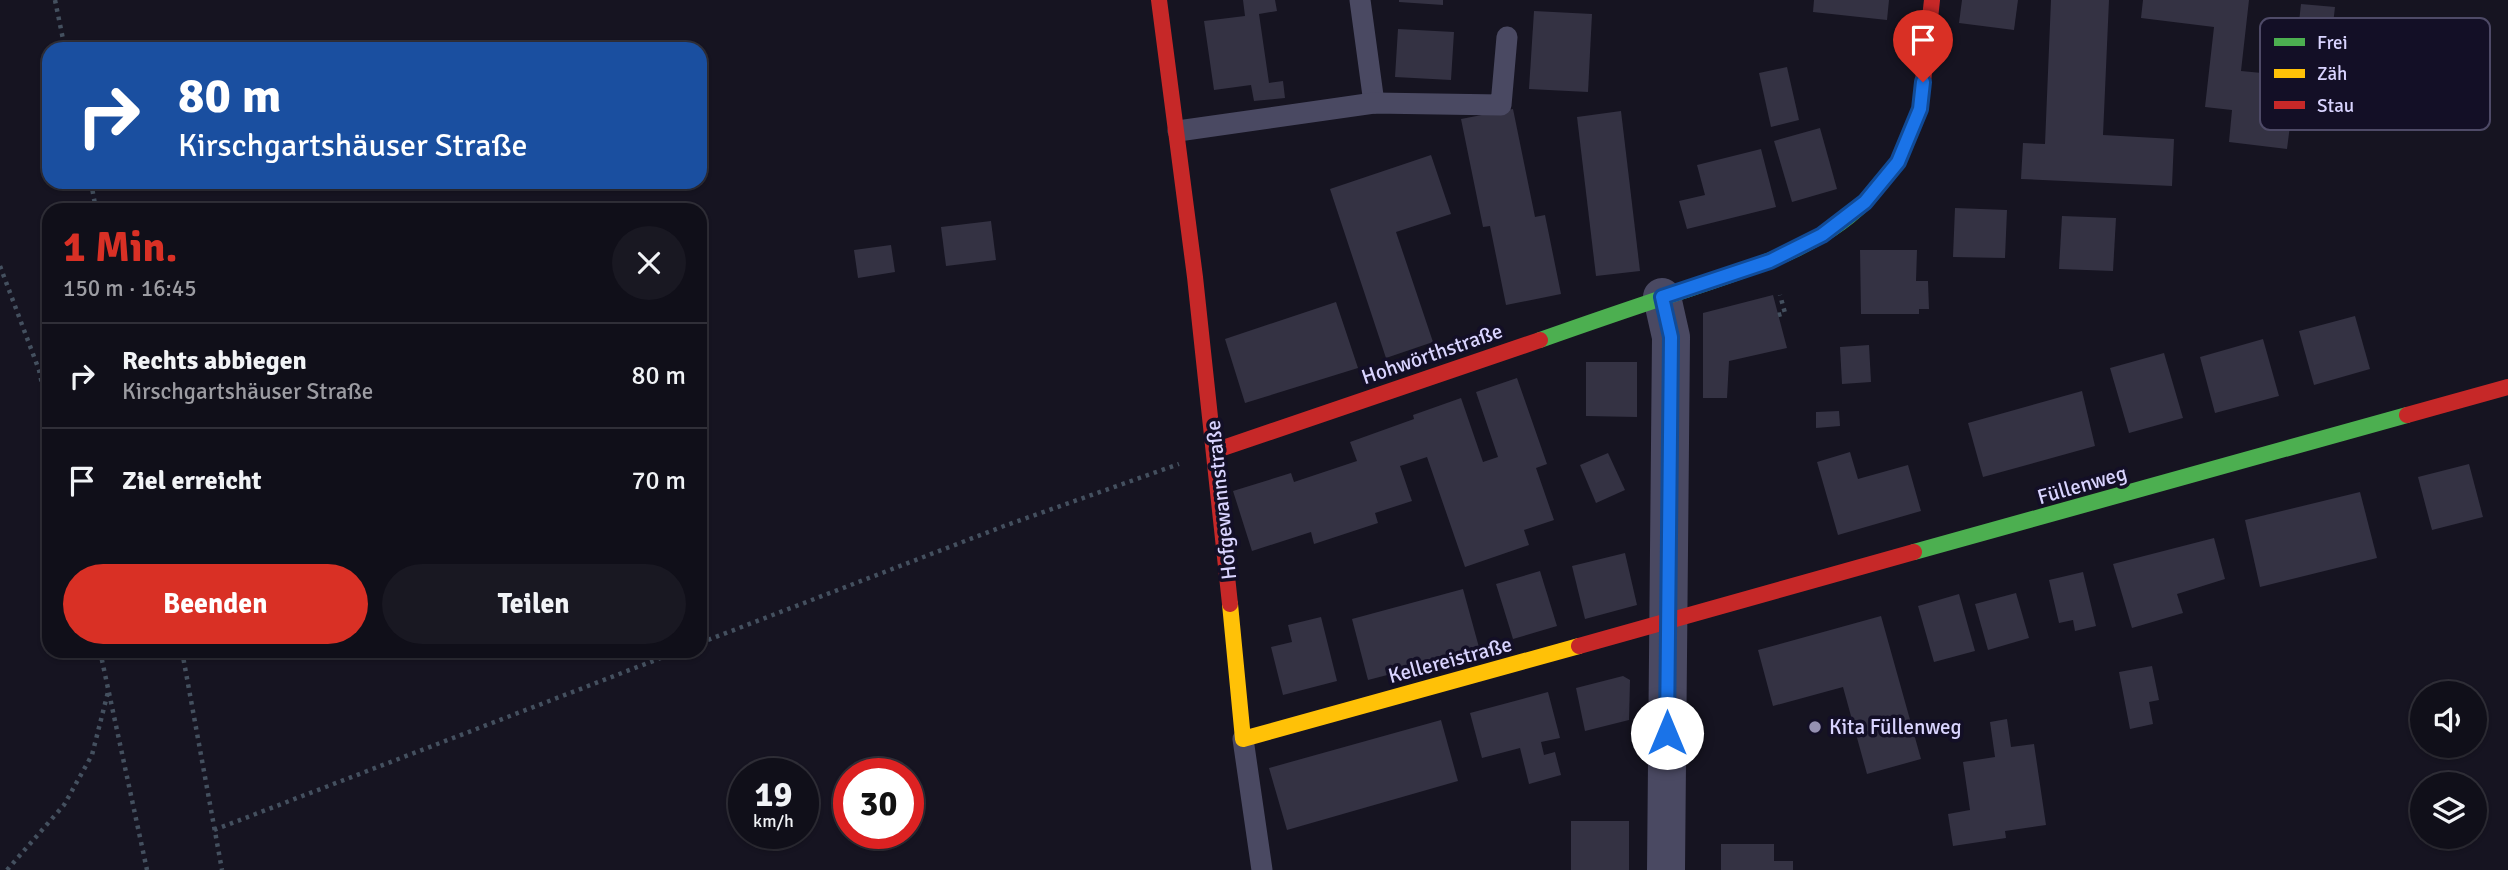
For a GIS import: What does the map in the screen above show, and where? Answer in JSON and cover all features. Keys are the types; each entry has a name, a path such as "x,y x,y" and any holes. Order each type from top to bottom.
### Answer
{"street":[{"name":"Hofgewannstraße","path":"1160,0 1216,450 1244,738"},
{"name":"Hohwörthstraße","path":"1216,450 1770,261 1822,235 1865,202 1898,162 1920,109 1932,0"},
{"path":"1662,297 1671,337 1666,870"},
{"name":"Füllenweg","path":"1667,622 2508,387"},
{"name":"Kellereistraße","path":"1244,738 1667,622"}],"lane":[{"path":"1360,0 1374,103"},
{"path":"1178,131 1374,103 1501,105 1507,37"},
{"name":"Hofgewannstraße","path":"1244,738 1262,870"}],"path":[{"path":"55,0 64,42"},
{"path":"0,266 42,384"},
{"path":"1778,315 1785,313 1781,300"},
{"path":"707,640 1004,526 1216,450"},
{"path":"101,658 146,870"},
{"path":"183,658 222,870"},
{"path":"214,830 661,658"},
{"path":"6,870 64,805 92,755 108,689"}],"building":[{"path":"1243,0 1275,0 1277,11 1259,14 1269,83 1283,81 1285,98 1254,101 1251,85 1214,90 1204,21 1245,16"},
{"path":"1443,0 1443,5 1399,2"},
{"path":"1814,0 1889,0 1887,20 1813,12"},
{"path":"1962,0 2018,0 2014,30 1959,23"},
{"path":"2051,0 2109,0 2103,135 2174,139 2172,186 2021,179 2023,143 2045,144"},
{"path":"2143,0 2249,0 2241,71 2260,73 2260,130 2289,130 2287,149 2229,142 2232,110 2205,107 2214,27 2141,18"},
{"path":"2301,4 2335,7 2334,18 2299,18"},
{"path":"1534,11 1592,14 1588,92 1529,89"},
{"path":"1398,29 1454,32 1451,80 1395,77"},
{"path":"1787,67 1799,120 1771,127 1759,73"},
{"path":"1513,109 1535,217 1545,215 1561,294 1506,305 1490,226 1483,227 1461,119"},
{"path":"1621,111 1640,271 1596,276 1577,117"},
{"path":"1820,128 1837,189 1792,202 1774,141"},
{"path":"1761,149 1776,207 1687,229 1679,201 1705,195 1697,165"},
{"path":"1431,155 1451,214 1396,232 1433,342 1386,358 1330,189"},
{"path":"1955,208 2007,210 2005,258 1953,257"},
{"path":"2062,216 2116,218 2113,271 2059,269"},
{"path":"991,221 996,260 946,266 941,227"},
{"path":"891,245 895,272 858,278 854,250"},
{"path":"1860,250 1917,250 1916,281 1928,281 1929,309 1919,309 1919,314 1861,314"},
{"path":"1773,295 1787,348 1729,361 1727,398 1703,398 1703,313"},
{"path":"1336,302 1358,368 1245,403 1225,339"},
{"path":"2355,316 2370,369 2314,385 2299,331"},
{"path":"2263,339 2279,396 2215,413 2200,357"},
{"path":"1869,345 1871,382 1842,384 1840,347"},
{"path":"2164,353 2183,418 2129,433 2110,368"},
{"path":"1586,362 1637,362 1637,417 1586,416"},
{"path":"1517,378 1547,464 1536,468 1554,520 1524,530 1529,545 1465,567 1427,457 1400,466 1412,501 1375,513 1378,523 1314,544 1311,532 1252,551 1233,491 1291,473 1294,482 1357,461 1350,442 1414,419 1413,415 1461,398 1483,462 1498,457 1476,392"},
{"path":"2082,391 2095,446 1983,477 1968,423"},
{"path":"1839,411 1840,426 1816,428 1816,412"},
{"path":"1850,452 1858,479 1908,465 1921,511 1838,535 1817,462"},
{"path":"1608,453 1625,490 1596,503 1580,465"},
{"path":"2469,464 2483,517 2432,530 2418,477"},
{"path":"2360,492 2377,558 2260,587 2245,520"},
{"path":"2214,538 2225,579 2177,594 2183,613 2132,628 2113,564"},
{"path":"1625,553 1637,605 1585,619 1572,566"},
{"path":"1540,571 1557,626 1513,639 1496,584"},
{"path":"2083,572 2096,626 2075,631 2073,620 2059,623 2049,580"},
{"path":"1463,589 1480,651 1368,680 1352,619"},
{"path":"2016,593 2029,638 1988,650 1975,604"},
{"path":"1959,594 1975,651 1934,662 1918,606"},
{"path":"1881,616 1921,759 1867,774 1843,687 1773,706 1758,650"},
{"path":"1321,617 1337,681 1283,695 1271,647 1292,642 1288,625"},
{"path":"2152,666 2159,700 2149,702 2153,724 2130,729 2119,672"},
{"path":"1623,676 1630,680 1629,720 1585,731 1576,688"},
{"path":"1548,692 1560,738 1541,742 1544,755 1555,752 1561,775 1529,784 1520,748 1482,758 1470,713"},
{"path":"2007,719 2011,747 2034,744 2046,825 2005,831 2006,838 1953,846 1948,814 1970,810 1963,762 1995,757 1990,722"},
{"path":"1441,720 1458,781 1287,830 1269,768"},
{"path":"1571,821 1629,821 1629,870 1571,870"},
{"path":"1721,844 1774,844 1774,861 1793,861 1793,870 1721,870"}],"traffic: fast":[{"path":"1540,340 1785,254 1833,228 1855,212 1873,193"},
{"path":"1914,552 2407,415"}],"traffic: slow":[{"path":"1230,604 1243,739 1579,646"}],"traffic: jam":[{"path":"1159,0 1195,277 1230,604"},
{"path":"1873,193 1898,162 1920,109 1932,0"},
{"path":"1217,450 1540,340"},
{"path":"2407,415 2508,387"},
{"path":"1579,646 1914,552"}],"place":[{"name":"Kita Füllenweg","path":"1815,727"}],"route":[{"path":"1667,733 1671,337 1662,297 1770,261 1822,235 1865,202 1898,162 1920,109 1923,82"}]}
